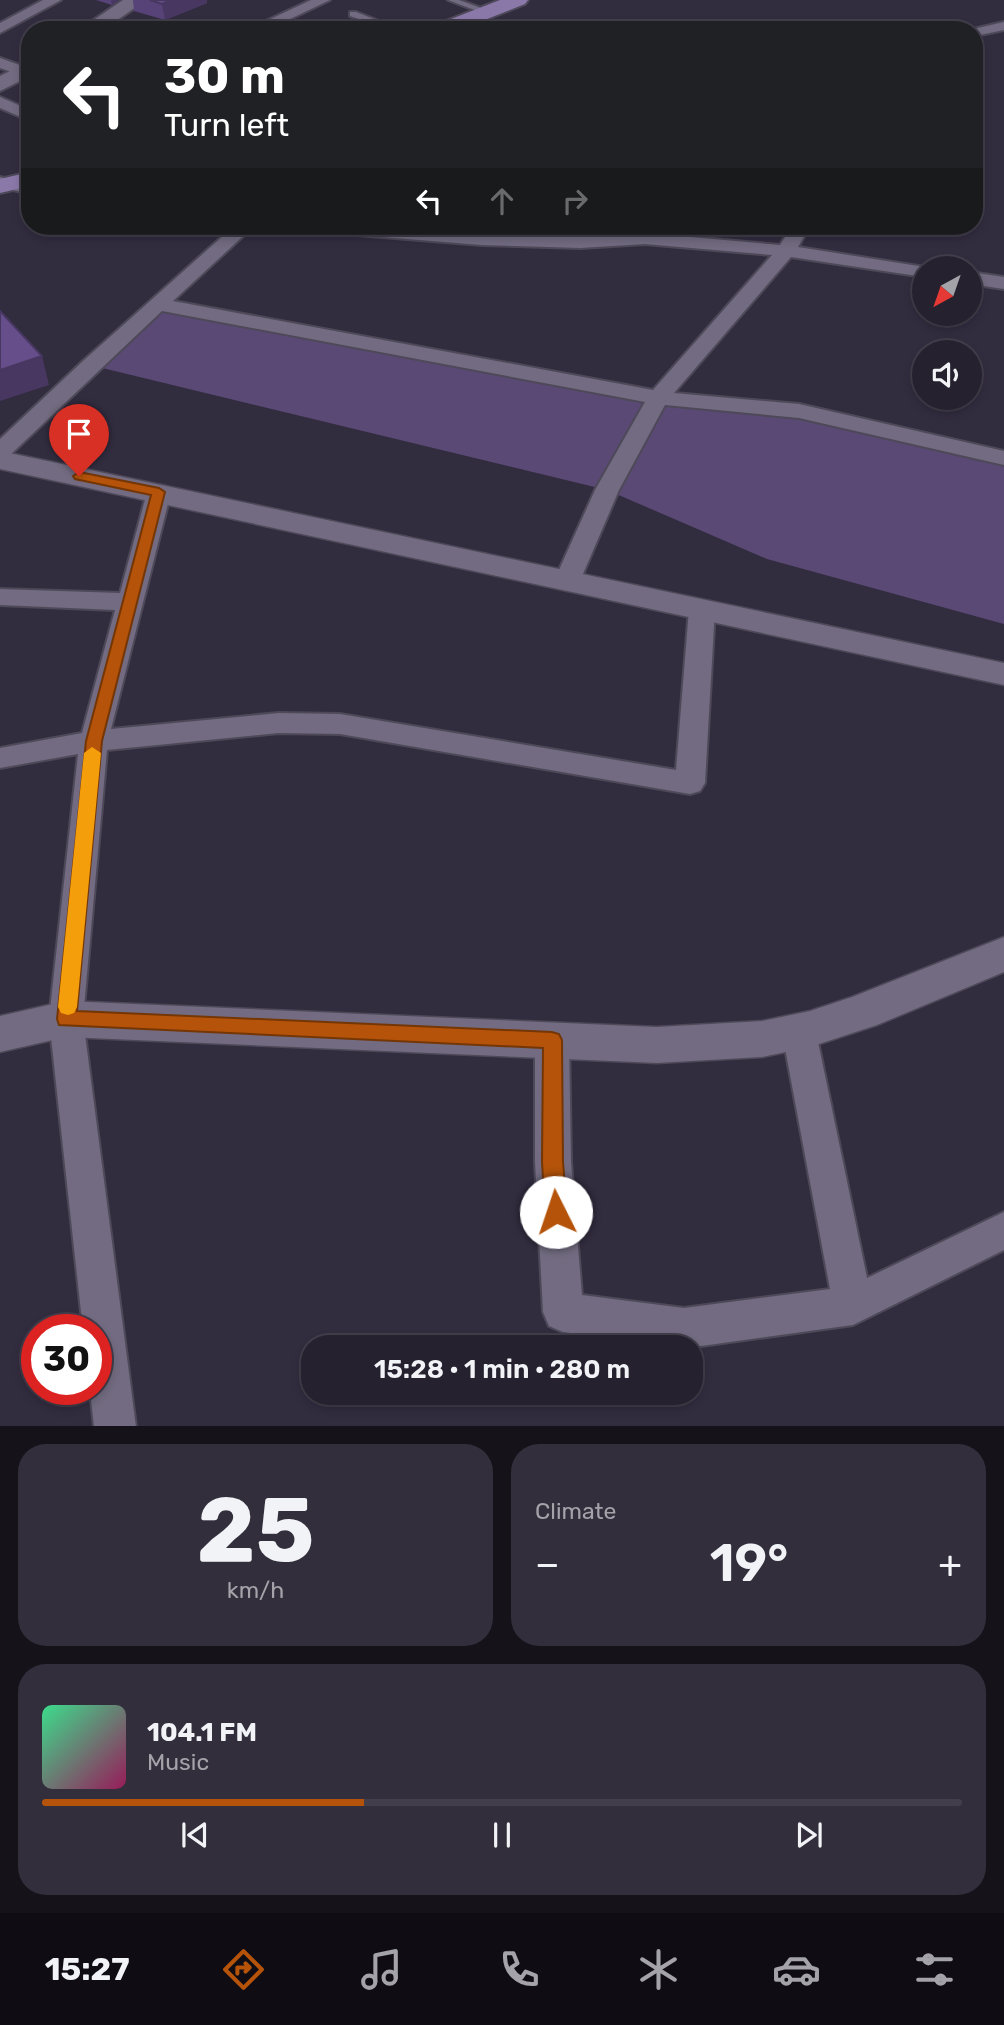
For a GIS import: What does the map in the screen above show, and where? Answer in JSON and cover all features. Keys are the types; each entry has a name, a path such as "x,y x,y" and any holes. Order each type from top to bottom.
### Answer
{"main road":[{"path":"103,21 136,0"},
{"path":"464,21 518,0"},
{"path":"0,85 21,72"}],"street":[{"path":"0,29 54,0"},
{"path":"275,21 323,0"},
{"path":"278,4 298,11"},
{"path":"983,30 1004,26"},
{"path":"0,62 21,68"},
{"path":"0,102 21,112"},
{"path":"0,452 157,304 235,235"},
{"path":"410,235 451,239 575,242 653,239 786,251 912,269"},
{"path":"567,581 607,490 657,398 786,251 795,235"},
{"path":"982,280 1004,283"},
{"path":"157,304 657,398 799,411 1004,458"},
{"path":"0,460 1004,674"},
{"path":"115,1426 66,1019 94,741 159,492"},
{"path":"0,597 130,602"},
{"path":"0,758 94,741 279,723 340,724 690,783 702,609"},
{"path":"0,1034 66,1019 657,1045 762,1039 799,1032 862,1012 1004,954"},
{"path":"799,1032 853,1306"},
{"path":"552,1040 553,1162 563,1312 684,1328 853,1306 1004,1230"}],"lane":[{"path":"452,0 488,12"},
{"path":"353,14 373,21"},
{"path":"575,242 580,235"}],"shaded area":[{"path":"157,304 657,398 799,411 1004,458 1004,624 767,559 607,490 90,365"}],"building":[{"path":"150,0 171,0 162,4"},
{"path":"0,311 42,356 0,370"}],"slow traffic":[{"path":"68,1007 92,753"}],"route":[{"path":"79,476 159,492 94,741 66,1019 552,1040 556,1212"}]}
